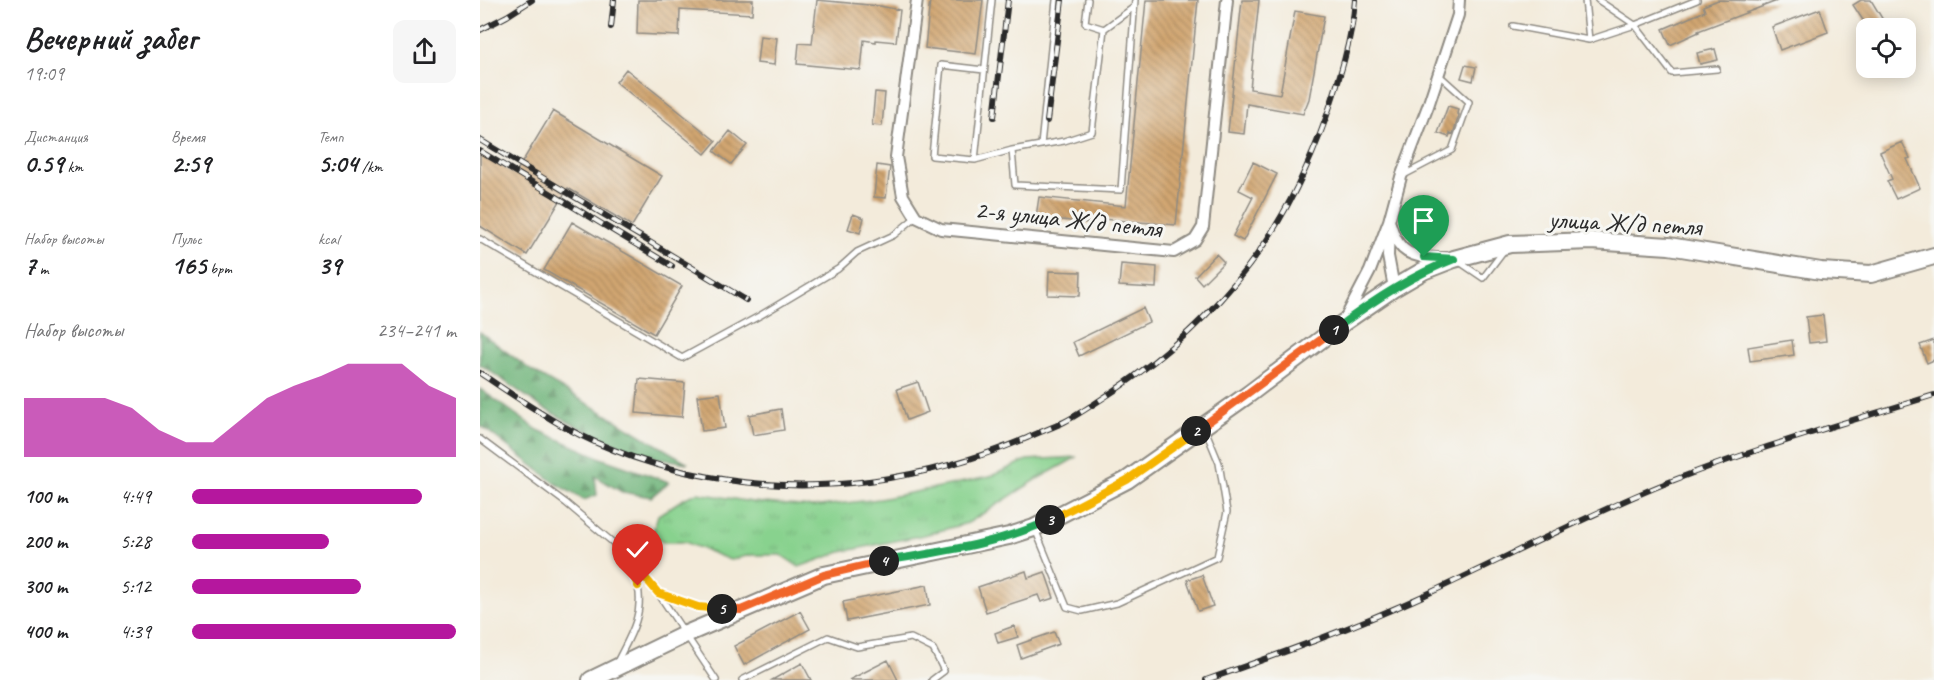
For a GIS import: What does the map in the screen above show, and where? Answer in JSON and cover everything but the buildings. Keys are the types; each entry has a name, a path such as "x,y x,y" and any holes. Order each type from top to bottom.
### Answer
{"main road":[{"name":"улица Ж/д петля","path":"591,680 615,675 686,634 824,575 884,561 958,548 1034,528 1127,480 1394,288 1423,271 1454,259 1509,244 1591,241 1669,246 1821,271 1871,274 1934,256"}],"street":[{"path":"916,0 896,157 903,196 916,217"},
{"name":"2-я улица Ж/д петля","path":"916,217 941,229 1174,252 1195,240 1203,227 1227,0"},
{"path":"1343,323 1370,271 1389,221 1401,177 1428,106 1458,15 1459,0"},
{"path":"1389,221 1399,244 1410,254 1454,259"},
{"path":"1389,221 1388,256 1394,288"}],"lane":[{"path":"975,160 992,0"},
{"path":"1041,145 1056,0"},
{"path":"1088,0 1086,23 1104,29"},
{"path":"1585,0 1589,40"},
{"path":"1598,0 1635,25 1672,73 1717,69"},
{"path":"1513,26 1589,40 1635,25 1697,0"},
{"path":"984,70 941,65 932,156 975,160 1012,150 1064,141 1092,132 1104,29 1134,3"},
{"path":"1012,150 1015,185 1121,190 1134,3"},
{"path":"1401,177 1452,150 1469,102 1438,74"},
{"path":"480,239 681,358 761,315 838,269 857,252 894,235 916,217"},
{"path":"1454,259 1483,278 1509,244"},
{"path":"1034,528 1067,608 1082,611 1117,603 1217,557 1227,512 1219,463 1203,426"},
{"path":"480,439 566,504 623,551 658,593 716,680"},
{"path":"615,675 640,608 638,586 623,551"},
{"path":"658,593 698,607 741,610"},
{"path":"742,680 828,637 857,647 910,638 933,649 944,671 932,680"}],"green space":[{"path":"480,332 532,371 688,463 646,456 594,435 543,408 480,364"},
{"path":"480,389 538,430 603,459 669,482 651,497 622,492 595,476 597,495 584,500 555,483 480,425"},
{"path":"1077,457 968,523 924,535 841,552 799,567 781,555 751,555 730,560 685,542 663,542 652,535 658,515 685,498 698,493 752,502 812,507 880,499 989,477 1027,460"}],"railway":[{"path":"480,30 532,0"},
{"path":"611,27 614,0"},
{"path":"994,117 1008,0"},
{"path":"1047,121 1062,0"},
{"path":"480,373 552,420 616,451 672,469 750,483 831,485 871,481 950,465 1027,438 1075,416 1151,364 1203,318 1249,266 1276,226 1309,162 1340,75 1348,45 1355,0"},
{"path":"480,140 746,300"},
{"path":"480,151 672,266"},
{"path":"1206,680 1371,619 1659,486 1761,449 1934,395"}],"route":[{"path":"638,586 623,551 658,593 698,607 741,610 824,575 884,561 948,550 1034,528 1127,480 1394,288 1423,271 1454,259 1424,257"}]}
